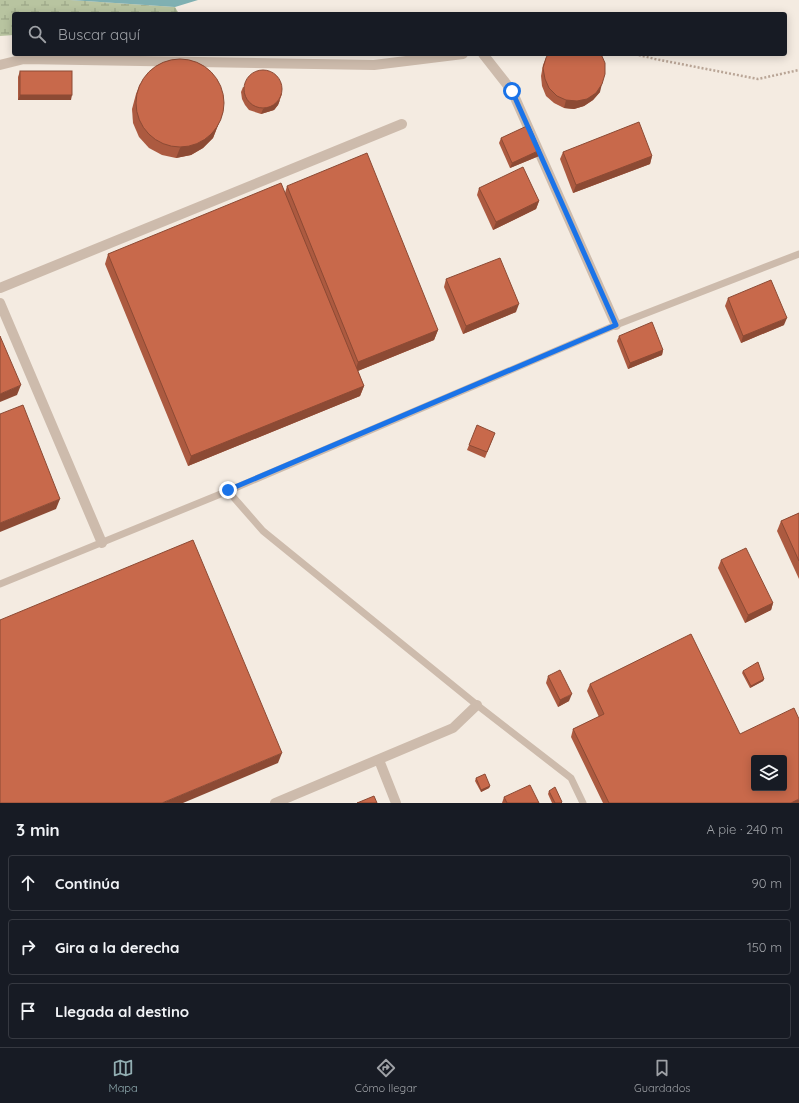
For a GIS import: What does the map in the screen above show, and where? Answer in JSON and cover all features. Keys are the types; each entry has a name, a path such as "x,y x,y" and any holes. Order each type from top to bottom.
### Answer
{"street":[{"path":"0,65 24,59 374,65 447,56"},
{"path":"485,56 512,91 616,325"},
{"path":"0,288 402,124"},
{"path":"0,303 102,543"},
{"path":"275,803 453,728 478,705"},
{"path":"378,760 396,803"}],"lane":[{"path":"0,584 102,543 616,325 799,254"},
{"path":"228,490 263,531 478,705 571,778 582,803"}],"path":[{"path":"643,56 758,79 799,70"}],"green space":[{"path":"0,0 70,0 175,7 178,12 12,12 12,35 0,36"}],"water":[{"path":"70,0 198,0 175,7"}],"building":[{"path":"547,56 602,56 605,63 605,74 602,84 596,93 587,99 577,101 566,100 557,96 549,88 545,79 543,68"},
{"path":"180,59 197,62 211,72 221,86 224,103 221,120 211,134 197,144 180,147 163,144 149,134 139,120 136,103 139,86 149,72 163,62"},
{"path":"259,70 267,70 277,75 281,82 281,96 277,103 267,108 259,108 249,103 247,100 244,93 244,85 249,75 252,73"},
{"path":"20,71 72,71 72,95 20,95"},
{"path":"639,122 652,156 576,185 563,152"},
{"path":"529,125 540,150 512,163 501,138"},
{"path":"367,153 438,330 358,362 287,186"},
{"path":"523,167 539,201 496,222 479,188"},
{"path":"281,183 364,386 191,456 108,254"},
{"path":"500,258 519,304 466,326 446,279"},
{"path":"771,280 787,318 743,336 728,298"},
{"path":"652,322 663,350 630,363 619,336"},
{"path":"0,336 21,385 0,394"},
{"path":"23,405 60,499 0,523 0,414"},
{"path":"477,425 495,433 487,452 469,445"},
{"path":"799,513 799,561 781,521"},
{"path":"193,540 282,753 162,803 0,803 0,620"},
{"path":"746,548 773,603 748,615 721,560"},
{"path":"691,634 740,734 794,708 799,719 799,799 791,803 609,803 573,729 604,714 590,684"},
{"path":"758,662 764,679 751,686 743,671"},
{"path":"560,670 572,694 560,700 548,676"},
{"path":"485,774 490,786 481,790 476,778"},
{"path":"530,785 539,803 507,803 504,797"},
{"path":"555,787 562,802 561,803 555,803 549,791"},
{"path":"374,796 377,803 357,803"}],"route":[{"path":"228,490 616,325 512,91"}]}
